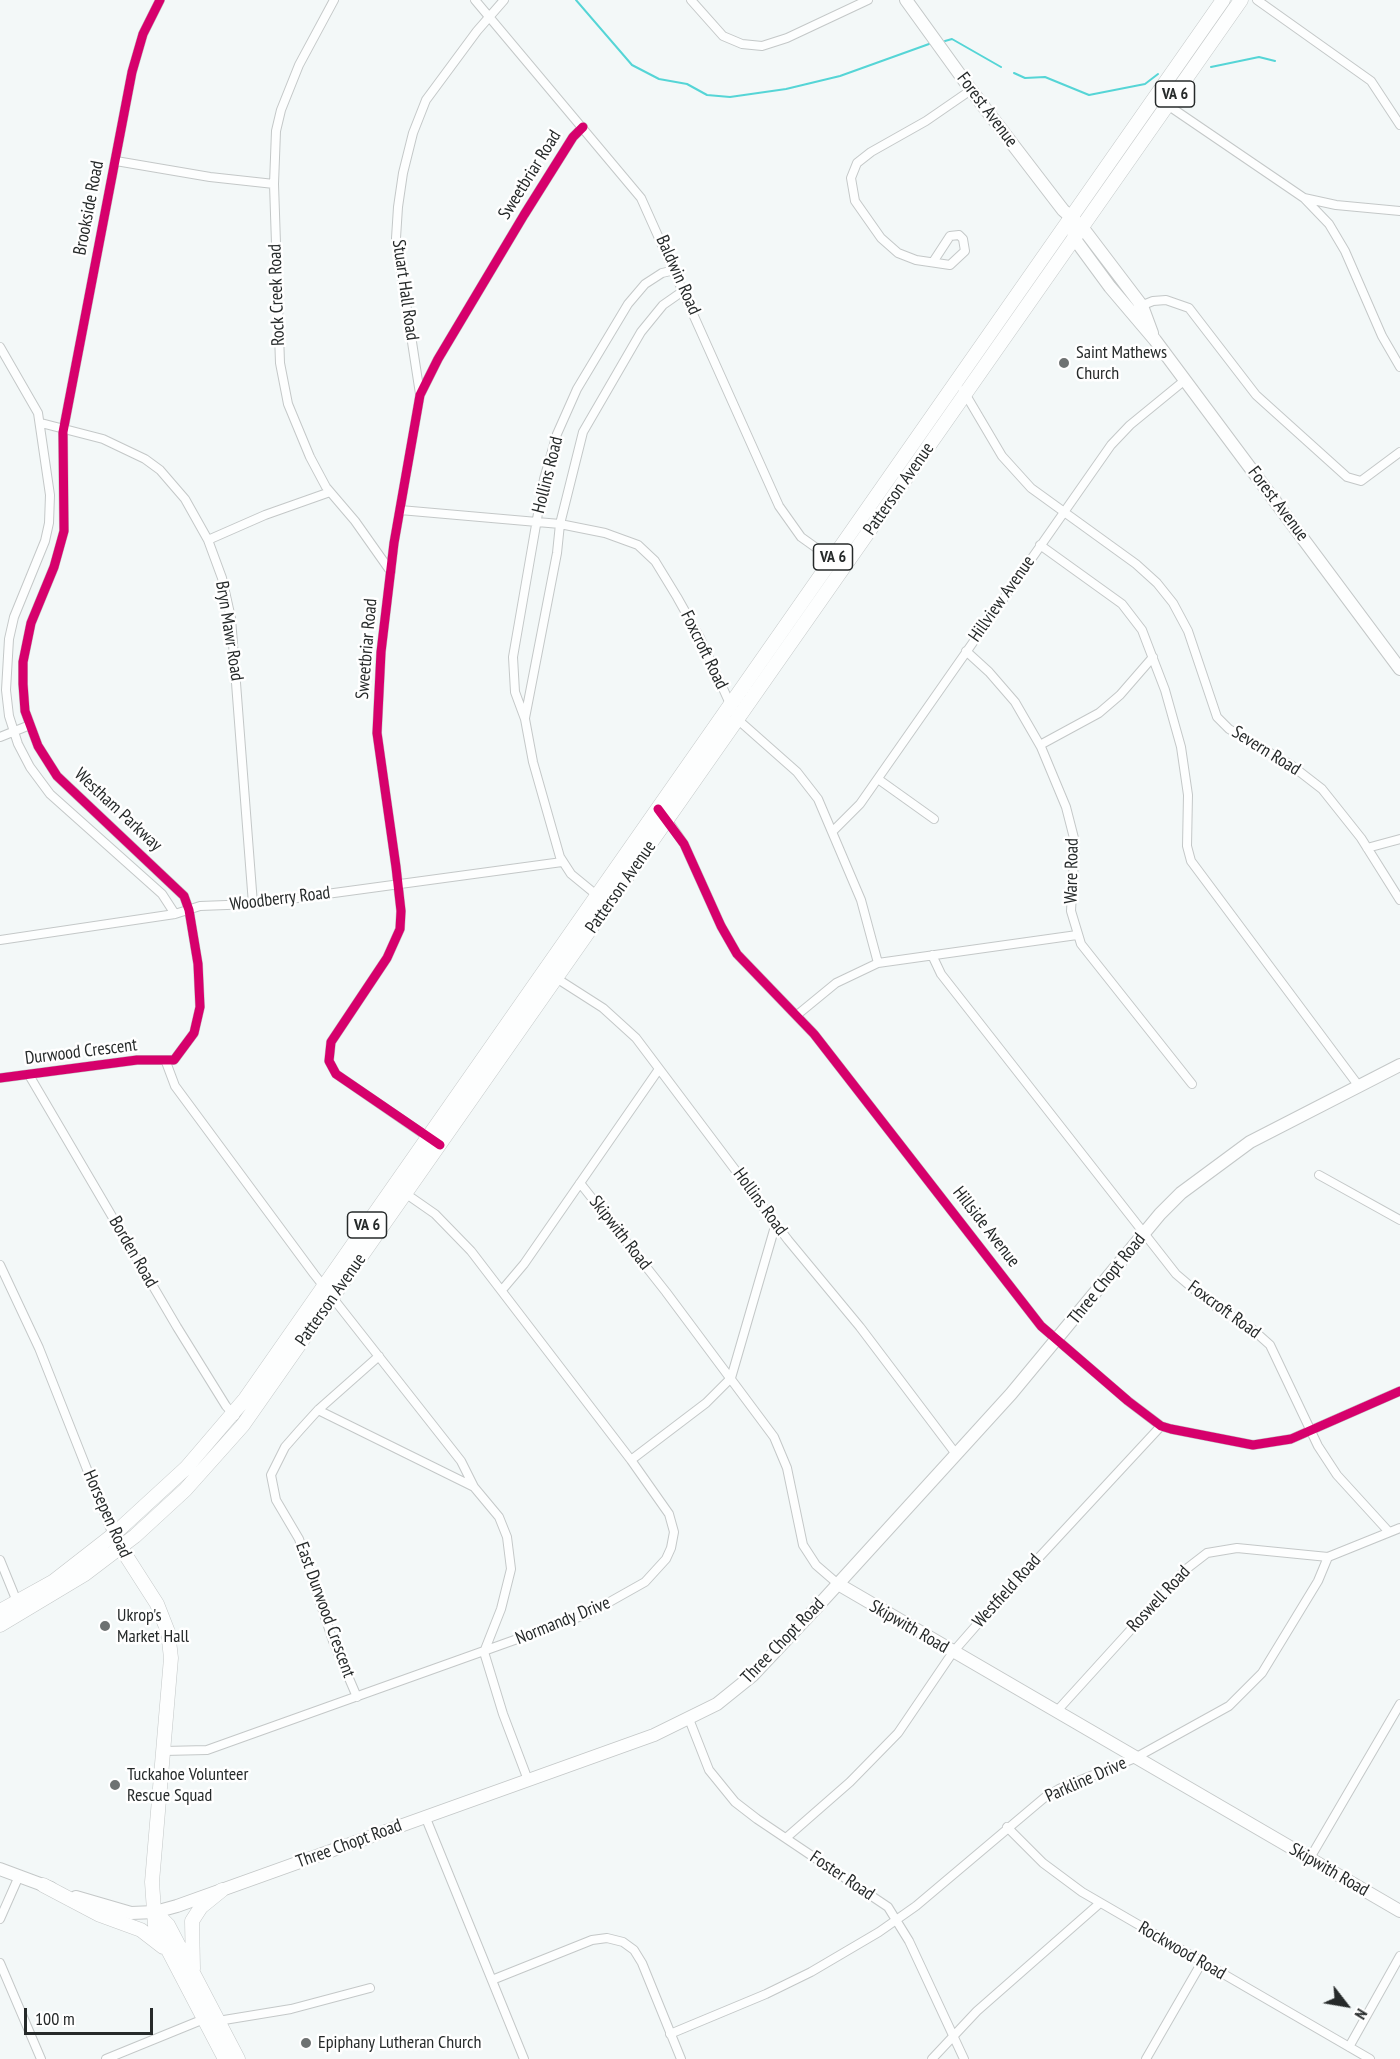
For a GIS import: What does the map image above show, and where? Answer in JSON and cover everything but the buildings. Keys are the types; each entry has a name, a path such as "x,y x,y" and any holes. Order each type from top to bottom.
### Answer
{"main road":[{"name":"Forest Avenue","path":"906,0 971,90 1070,219 1130,312 1155,340 1400,669"},
{"name":"Patterson Avenue","path":"117,1541 185,1491 243,1425 329,1292 393,1186 434,1142 557,978 1078,232 1223,0"},
{"name":"Patterson Avenue","path":"0,1626 20,1608 85,1574 186,1468 233,1414 406,1193 434,1142 544,971 957,380 1070,219 1241,0"},
{"name":"Forest Avenue","path":"1078,232 1142,306 1155,340"},
{"name":"Three Chopt Road","path":"0,1869 122,1912 136,1914 154,1912 222,1890 654,1735 717,1704 753,1675 838,1584 1056,1341 1144,1233 1181,1193 1227,1157 1276,1127 1400,1065"},
{"name":"Horsepen Road","path":"117,1541 157,1604 168,1632 171,1673 153,1872 155,1925 167,1950 211,2020"},
{"name":"Skipwith Road","path":"838,1584 1400,1911"},
{"name":"Patterson Avenue","path":"0,1611 20,1608"},
{"path":"43,1885 100,1915 141,1930 167,1950"},
{"path":"194,1974 190,1929 192,1921 201,1907 222,1890"},
{"path":"154,1912 168,1925 194,1974 225,2059"},
{"path":"211,2020 238,2059"}],"street":[{"name":"Brookside Road","path":"64,427 138,48 160,0"},
{"name":"Rock Creek Road","path":"334,0 298,65 281,110 276,131 274,184 278,337 283,385 299,433 330,492 355,520 391,572"},
{"name":"Baldwin Road","path":"475,0 641,198 675,270 778,506 801,537 844,567"},
{"name":"Stuart Hall Road","path":"420,395 396,238 403,173 413,132 426,100 489,16 504,0"},
{"path":"691,0 723,36 742,44 762,46 787,38 868,0"},
{"path":"1257,0 1371,81 1400,125"},
{"path":"933,262 906,257 880,238 855,201 851,178 857,163 871,152 926,121 971,90"},
{"path":"1161,101 1304,198 1329,224 1340,242 1382,336 1400,367"},
{"name":"Sweetbriar Road","path":"434,1142 336,1074 329,1061 331,1042 395,943 400,929 398,884 377,733 381,652 400,510 420,395 438,359 518,225 573,137 583,127"},
{"path":"116,160 210,177 274,184"},
{"path":"1304,198 1336,205 1400,212"},
{"name":"Hollins Road","path":"608,904 571,874 562,862 533,762 525,719 515,692 512,664 548,460 577,389 634,298 656,276 675,270"},
{"name":"Hollins Road","path":"525,719 553,575 560,524 578,447 593,411 653,316 674,295 683,291"},
{"path":"1130,312 1153,301 1166,300 1189,308 1272,412 1347,477 1361,481 1400,452"},
{"name":"Westham Parkway","path":"0,347 33,401 41,423 50,495 49,523 45,541 14,617 9,639 6,690 9,716 30,767 50,794 162,894 175,914"},
{"name":"Severn Road","path":"957,380 1002,456 1031,488 1141,568 1173,603 1188,631 1209,699 1221,723 1291,765 1315,783 1344,814 1400,900"},
{"name":"Hillview Avenue","path":"833,831 860,804 1063,512 1123,432 1185,380"},
{"name":"Bryn Mawr Road","path":"41,423 64,427 122,446 160,470 185,498 208,540 227,594 231,618 254,904"},
{"name":"Westham Parkway","path":"64,427 64,531 54,567 31,623 23,662 24,702 38,746 57,776 86,806 166,877 184,896 189,910 198,964 200,1007 194,1033 188,1045 174,1060 166,1062"},
{"path":"208,540 265,515 330,492"},
{"name":"Foxcroft Road","path":"400,510 560,524 606,533 625,539 643,549 662,572 688,617 737,721 797,772 818,799 861,900 878,963"},
{"path":"1040,545 1122,604 1142,630 1153,657 1181,747 1188,795 1188,854 1204,879 1358,1085"},
{"name":"Ware Road","path":"966,651 1004,687 1040,745 1066,807 1075,842 1071,911 1077,936 1093,960 1192,1084"},
{"path":"1040,745 1099,713 1120,694 1153,657"},
{"path":"0,737 30,725"},
{"path":"878,779 934,819"},
{"name":"Hillside Avenue","path":"658,809 684,844 727,939 751,970 797,1015 1056,1341 1161,1426 1253,1445 1268,1445 1310,1431 1400,1391"},
{"path":"1368,848 1400,839"},
{"name":"Woodberry Road","path":"0,940 175,914 200,906 254,904 562,862"},
{"path":"797,1015 836,983 878,963 1077,936"},
{"name":"Foxcroft Road","path":"932,955 941,974 1144,1233 1192,1290 1251,1328 1270,1345 1310,1431 1337,1475 1389,1532"},
{"name":"Hollins Road","path":"544,971 614,1016 659,1069 956,1454"},
{"name":"Durwood Crescent","path":"0,1078 136,1060 166,1062"},
{"path":"166,1062 175,1086 329,1292 461,1461 474,1487 499,1517 507,1537 511,1561 510,1580 484,1652 503,1714 528,1780"},
{"path":"501,1290 525,1264 659,1069"},
{"name":"Borden Road","path":"29,1075 189,1346 233,1414 243,1425"},
{"path":"1319,1175 1400,1220"},
{"name":"Skipwith Road","path":"579,1183 731,1378 774,1437 782,1452 791,1485 803,1545 816,1565 838,1584"},
{"name":"Normandy Drive","path":"165,1751 207,1750 484,1652 613,1602 645,1582 662,1564 671,1548 673,1523 631,1460 501,1290 452,1228 406,1193 393,1186"},
{"path":"631,1460 706,1403 731,1378 776,1223"},
{"name":"Horsepen Road","path":"0,1265 39,1348 117,1541"},
{"name":"East Durwood Crescent","path":"357,1697 333,1641 299,1539 276,1500 271,1476 285,1447 318,1410 379,1356"},
{"path":"318,1410 474,1487"},
{"name":"Westfield Road","path":"786,1838 850,1782 898,1733 953,1652 1021,1575 1161,1426"},
{"path":"1328,1557 1400,1528"},
{"name":"Roswell Road","path":"1056,1712 1185,1570 1207,1553 1237,1548 1328,1557"},
{"name":"Parkline Drive","path":"670,2034 802,1977 897,1919 1030,1807 1059,1789 1135,1758 1229,1706 1252,1685 1271,1660 1318,1581 1328,1557"},
{"path":"0,1560 20,1608"},
{"path":"1310,1858 1400,1704"},
{"name":"Foster Road","path":"689,1719 700,1751 717,1782 749,1814 888,1907 897,1919 964,2059"},
{"path":"425,1816 524,2059"},
{"name":"Rockwood Road","path":"1007,1827 1043,1863 1100,1903 1370,2059"},
{"path":"0,1919 19,1876"},
{"path":"932,2059 953,2035 1100,1903"},
{"path":"492,1980 592,1940 615,1939 627,1945 638,1956 681,2059"},
{"path":"1349,2047 1400,1956"},
{"path":"1146,2059 1202,1962"},
{"path":"0,1963 41,2059"},
{"path":"106,2059 211,2020 291,2009 370,1989"}],"waterway":[{"path":"576,0 632,65 659,79 687,84 707,95 730,97 786,89 840,76 929,44"},
{"path":"945,41 952,39 1001,67"},
{"path":"1211,67 1259,57 1275,61"},
{"path":"1014,73 1025,78 1045,77 1089,95 1145,84 1158,74"}],"cycle path":[{"path":"0,1078 137,1060 174,1060 194,1033 200,1007 198,964 189,910 184,896 57,776 38,746 25,711 23,684 23,662 31,623 54,567 64,531 63,432 132,72 143,34 160,0"},
{"path":"440,1145 336,1074 329,1061 331,1042 387,958 400,929 401,911 396,867 377,733 381,652 394,543 420,395 438,359 524,215 573,137 583,127"},
{"path":"658,809 684,844 721,926 737,954 814,1034 1041,1326 1128,1401 1161,1426 1253,1445 1291,1439 1400,1391"}],"place":[{"name":"Saint Mathews Church","path":"1064,363"},
{"name":"Ukrop's Market Hall","path":"105,1626"},
{"name":"Tuckahoe Volunteer Rescue Squad","path":"115,1785"},
{"name":"Epiphany Lutheran Church","path":"306,2043"}]}
